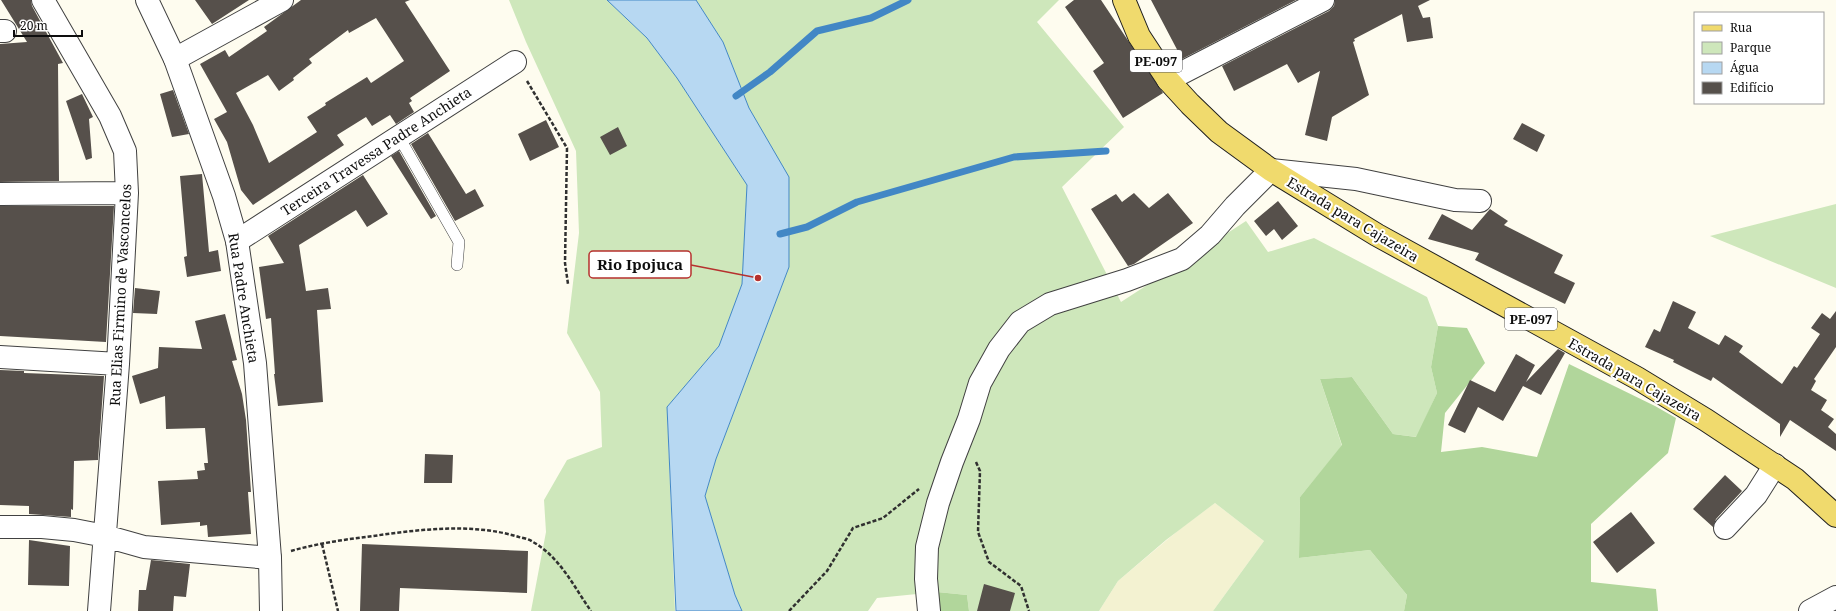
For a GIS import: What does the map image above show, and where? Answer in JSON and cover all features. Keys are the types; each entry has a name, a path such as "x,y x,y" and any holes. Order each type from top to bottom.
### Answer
{"main road":[{"name":"PE-097","path":"1124,0 1139,36 1168,80"},
{"name":"Estrada para Cajazeira","path":"1168,80 1219,132 1271,170 1377,235 1637,378 1796,479 1836,516"}],"street":[{"name":"Rua Elias Firmino de Vasconcelos","path":"43,0 110,116 125,151 127,193 118,364 98,611"},
{"name":"Rua Padre Anchieta","path":"146,0 175,59 224,196 237,241 255,363 270,558 271,611"},
{"path":"175,59 282,0"},
{"path":"1168,80 1323,0"},
{"name":"Terceira Travessa Padre Anchieta","path":"237,241 516,62"},
{"path":"928,611 926,579 927,547 938,503 980,384 998,349 1020,322 1050,304 1154,271 1182,259 1210,236 1235,206 1271,170 1356,178 1455,200 1480,201"},
{"path":"0,194 127,193"},
{"path":"0,357 118,364"},
{"path":"1725,528 1756,495 1775,465"},
{"path":"0,527 42,527 74,530 105,536 144,547 270,558"},
{"path":"1810,611 1836,597"}],"lane":[{"path":"399,137 459,242 457,265"}],"path":[{"path":"516,62 567,148 565,263 568,284"},
{"path":"963,435 980,471 978,532 989,562 1021,586 1029,611"},
{"path":"789,611 826,571 853,528 883,518 923,486"},
{"path":"270,558 306,547 388,534 429,530 463,529 499,531 533,541 558,562 591,611"},
{"path":"322,544 338,611"}],"green space":[{"path":"509,0 607,0 647,38 677,78 747,185 742,284 719,346 667,407 675,611 531,611 546,532 544,500 567,460 602,447 600,392 567,333 579,233 576,151 526,42"},
{"path":"696,0 1059,0 1037,22 1124,127 1062,187 1121,302 1246,221 1268,252 1314,238 1427,297 1438,326 1431,367 1437,393 1417,437 1393,434 1352,377 1320,379 1342,446 1300,497 1299,558 1370,550 1407,595 1404,611 1213,611 1264,541 1215,503 1166,540 1118,581 1099,611 969,611 967,595 937,592 877,598 868,611 742,611 735,595 705,496 716,459 789,267 749,108 723,42"},
{"path":"1836,204 1836,288 1710,236"},
{"path":"1438,326 1467,328 1485,363 1445,413 1441,452 1482,447 1537,457 1569,364 1655,406 1676,418 1668,453 1591,524 1591,582 1656,589 1658,611 1404,611 1407,595 1370,550 1299,558 1300,497 1342,445 1320,379 1352,377 1393,434 1416,437 1437,393 1431,367"},
{"path":"1215,503 1264,541 1213,611 1099,611 1118,581 1180,529"},
{"path":"937,592 967,595 969,611 939,611"}],"water":[{"path":"607,0 696,0 723,42 749,108 789,177 789,267 716,459 705,496 735,595 742,611 676,611 667,407 719,346 742,284 747,185 677,78 647,38"}],"building":[{"path":"1,0 31,0 32,6 63,63 58,64 59,181 0,182 0,44 27,42"},
{"path":"195,0 249,0 212,24"},
{"path":"301,0 410,0 405,2 450,71 410,98 412,101 409,103 414,112 396,124 390,115 372,126 366,117 337,135 344,145 253,205 241,190 227,142 214,119 227,112 200,64 225,50 229,57 267,31 264,27","holes":["376,18 404,61 371,83 367,77 325,103 326,105 307,117 317,132 269,163 253,125 236,93 268,75 279,91 294,80 293,78 312,63 309,59 348,30 349,33"]},
{"path":"1074,0 1101,0 1163,93 1123,118 1093,71 1104,63 1065,7"},
{"path":"1151,0 1296,0 1182,59"},
{"path":"1335,0 1430,0 1418,6 1423,18 1430,17 1433,38 1407,42 1402,14 1354,39 1355,41 1353,42 1369,95 1332,117 1327,141 1305,135 1320,71 1298,83 1287,64 1234,91 1222,66 1329,11 1334,6"},
{"path":"173,90 189,134 172,137 160,94"},
{"path":"82,94 93,117 89,119 92,158 86,160 66,101"},
{"path":"546,120 559,147 530,161 518,134"},
{"path":"1522,123 1545,135 1537,152 1513,139"},
{"path":"618,127 627,146 610,155 600,137"},
{"path":"428,133 466,194 475,189 484,206 455,221 411,144"},
{"path":"399,151 436,216 431,219 391,156"},
{"path":"202,174 209,252 218,250 221,271 187,277 184,257 187,256 180,176"},
{"path":"363,175 388,214 367,227 356,210 299,245 306,291 328,288 331,309 317,310 323,402 278,406 274,374 271,318 266,319 259,267 284,263 268,236"},
{"path":"1134,193 1149,208 1168,193 1193,223 1134,264 1128,266 1091,209 1116,194 1122,202"},
{"path":"1278,201 1298,226 1282,240 1274,229 1266,236 1254,221"},
{"path":"0,206 114,206 106,342 0,336"},
{"path":"1490,209 1508,221 1504,225 1563,255 1554,273 1575,283 1565,304 1475,260 1479,253 1428,239 1442,214 1472,230"},
{"path":"135,288 160,291 157,314 133,313"},
{"path":"1673,301 1696,312 1688,328 1719,345 1725,335 1743,346 1739,352 1782,384 1794,366 1797,368 1820,334 1811,328 1822,313 1830,319 1836,311 1836,347 1814,379 1816,381 1811,390 1827,400 1821,410 1834,419 1828,427 1836,434 1836,451 1790,420 1780,437 1780,424 1713,377 1711,381 1673,362 1674,360 1645,347 1654,329 1660,332"},
{"path":"225,314 237,360 232,361 242,394 246,420 251,492 248,492 251,534 208,537 207,525 200,526 200,522 161,525 158,481 198,479 197,471 205,470 204,463 208,463 205,428 166,429 165,396 140,404 132,376 158,368 159,347 202,349 195,321"},
{"path":"1558,349 1565,353 1541,395 1523,386 1503,421 1478,407 1465,433 1448,425 1470,380 1495,392 1516,354 1535,365 1526,382"},
{"path":"0,370 24,371 24,373 104,376 98,460 74,461 73,510 71,509 71,517 29,514 29,506 0,505"},
{"path":"425,454 453,455 452,483 424,483"},
{"path":"1725,475 1742,491 1716,519 1713,527 1693,509"},
{"path":"1631,512 1655,543 1617,573 1593,542"},
{"path":"29,540 70,546 69,586 28,585"},
{"path":"362,544 528,551 527,593 400,588 399,611 360,611"},
{"path":"151,560 190,564 186,597 174,596 173,611 138,611 139,590 146,590"},
{"path":"984,584 1015,593 1010,611 977,611"}],"waterway":[{"path":"736,96 770,72 817,31 871,18 908,0"},
{"path":"780,234 807,227 857,202 1014,157 1106,151"}],"place":[{"name":"Rio Ipojuca","path":"758,278"}]}
